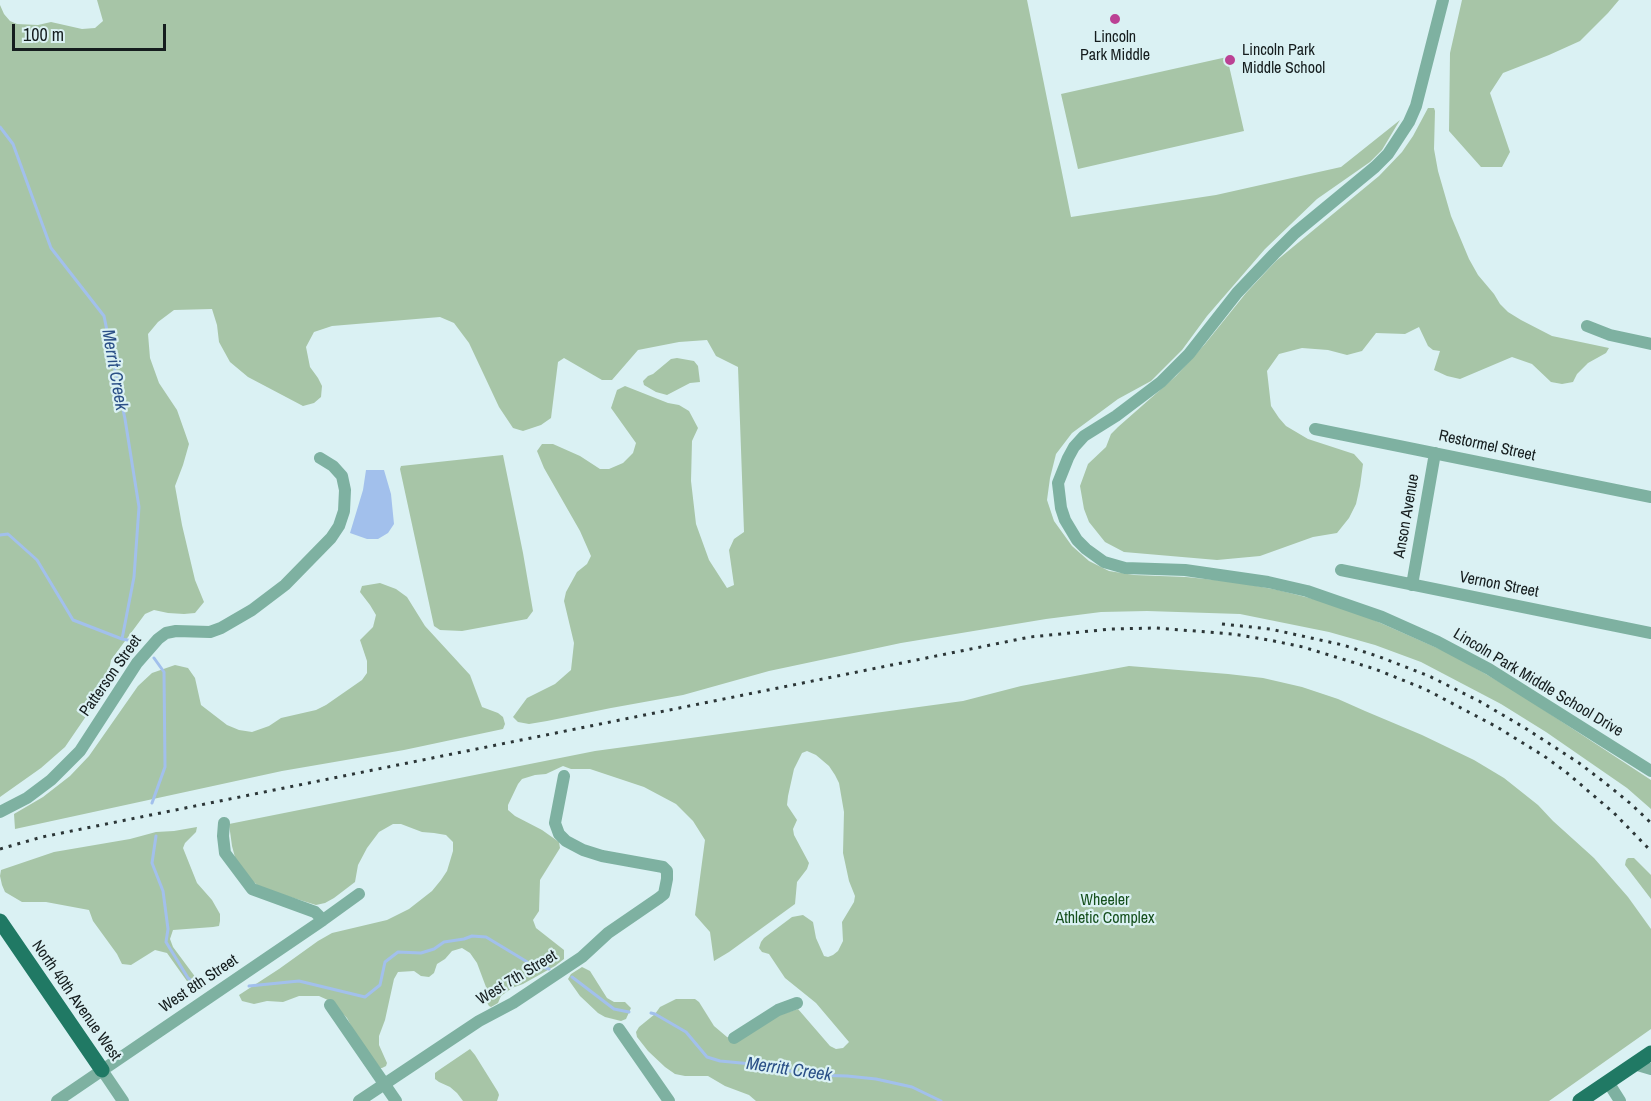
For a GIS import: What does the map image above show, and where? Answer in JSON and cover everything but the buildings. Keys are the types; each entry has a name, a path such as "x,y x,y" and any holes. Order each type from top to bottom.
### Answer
{"main road":[{"name":"North 40th Avenue West","path":"2,929 102,1070"},
{"path":"1580,1101 1651,1053"}],"street":[{"name":"Lincoln Park Middle School Drive","path":"1443,0 1416,106 1409,122 1388,154 1302,226 1274,254 1237,294 1196,347 1161,382 1116,417 1084,436 1074,447 1058,483 1063,514 1071,532 1086,549 1104,562 1115,566 1185,570 1268,582 1337,600 1401,625 1489,669 1651,771"},
{"path":"1587,326 1610,335 1651,344"},
{"name":"Restormel Street","path":"1315,429 1651,497"},
{"name":"Anson Avenue","path":"1412,585 1435,453"},
{"name":"Patterson Street","path":"0,812 27,798 51,780 80,751 137,663 158,639 166,633 176,631 210,632 252,610 285,585 331,538 342,518 345,490 342,476 333,466 320,458"},
{"name":"Vernon Street","path":"1341,570 1651,633"},
{"name":"West 7th Street","path":"359,1101 479,1021 513,1003 582,957 608,933 659,898 666,889 667,871 663,867 602,856 566,841 557,830 555,823 564,776"},
{"path":"224,823 225,853 252,889 315,912 323,920"},
{"name":"West 8th Street","path":"57,1101 359,894"},
{"path":"734,1038 778,1010 797,1003"},
{"path":"330,1005 396,1101"},
{"path":"619,1029 666,1100"},
{"path":"1634,1064 1651,1069"},
{"name":"North 40th Avenue West","path":"102,1070 123,1101"},
{"path":"1608,1082 1620,1101"}],"green space":[{"path":"97,0 1027,0 1071,217 1216,195 1341,167 1400,120 1382,150 1370,162 1317,199 1265,249 1207,316 1182,350 1151,381 1118,399 1072,433 1056,454 1050,478 1047,500 1054,521 1072,546 1089,561 1109,571 1134,575 1235,582 1278,590 1329,603 1367,617 1453,655 1515,691 1651,780 1651,809 1627,788 1546,732 1501,704 1421,662 1375,645 1329,632 1240,614 1101,612 1046,619 901,643 769,671 683,695 529,724 518,722 513,717 527,698 555,684 571,670 574,643 564,601 566,592 577,572 587,564 591,556 537,451 542,444 553,444 580,456 600,469 609,469 623,463 633,453 636,443 611,408 617,390 625,386 679,405 689,411 698,428 692,441 691,481 696,524 709,560 727,588 734,585 729,550 734,539 744,532 738,367 716,356 707,340 679,342 638,350 612,380 602,380 564,358 558,362 551,418 541,425 523,431 513,428 499,407 469,343 454,323 440,317 332,326 314,332 306,347 310,367 322,386 321,397 314,403 303,406 248,377 230,362 219,342 212,309 174,310 158,322 148,334 150,358 159,383 177,410 189,444 175,486 195,580 204,602 195,613 168,613 154,610 145,614 111,660 106,687 65,747 41,768 0,797 0,5 10,21 17,24 38,25 51,22 82,29 95,28 103,21"},
{"path":"1462,0 1619,0 1580,41 1503,73 1490,93 1510,152 1502,167 1481,167 1449,131 1450,53"},
{"path":"1227,57 1244,131 1078,169 1061,94"},
{"path":"1428,108 1434,108 1435,111 1434,149 1451,216 1478,275 1500,304 1521,320 1552,336 1609,348 1606,353 1588,363 1577,374 1573,382 1562,384 1551,382 1532,364 1512,357 1460,379 1447,376 1434,370 1440,351 1428,346 1419,327 1405,334 1376,333 1362,351 1347,355 1328,350 1302,348 1279,354 1267,371 1271,406 1279,418 1286,426 1308,439 1354,454 1363,464 1356,504 1349,518 1337,533 1313,537 1260,556 1217,560 1124,552 1105,542 1089,522 1084,509 1080,486 1088,464 1106,447 1111,434 1118,427 1176,376 1276,261 1379,176 1402,152"},
{"path":"671,359 694,361 698,366 700,382 690,383 667,395 644,385 643,381 648,376"},
{"path":"503,455 533,611 527,619 462,631 440,630 434,626 401,466"},
{"path":"380,583 396,589 407,597 425,626 470,675 482,707 503,717 505,724 503,729 404,750 282,771 15,829 14,814 43,797 70,776 89,756 138,686 152,673 175,665 188,668 195,678 201,705 227,725 239,730 252,732 269,726 281,718 316,710 326,705 362,680 367,673 367,661 360,640 373,627 376,615 360,592 362,586"},
{"name":"Wheeler Athletic Complex","path":"1129,666 1263,678 1302,687 1338,699 1422,735 1474,760 1504,778 1538,805 1594,858 1628,897 1651,929 1651,1029 1549,1101 756,1101 749,1095 725,1086 708,1076 675,1074 648,1051 637,1037 636,1032 660,1007 676,999 695,999 714,1026 727,1037 735,1039 761,1021 798,1009 830,1046 836,1049 843,1048 849,1042 816,1003 785,978 769,954 762,952 759,948 764,938 792,917 803,915 813,922 816,938 824,956 833,955 843,941 842,922 854,902 855,896 843,853 844,812 839,783 829,766 807,751 802,753 794,769 787,805 797,820 793,829 794,835 809,863 797,882 795,904 714,961 710,932 695,915 705,840 693,821 676,804 644,787 590,769 571,769 563,766 546,774 522,779 508,805 508,810 515,816 559,842 560,848 540,880 539,911 533,920 536,928 564,950 564,959 555,966 512,988 491,1007 485,999 486,987 477,963 470,953 462,948 452,951 437,964 434,973 429,977 421,976 414,971 398,972 394,979 379,1036 379,1045 387,1063 382,1068 357,1037 347,1018 330,1001 319,996 299,996 283,1002 267,1001 254,1004 242,1001 239,995 332,933 387,920 409,909 432,891 447,871 453,851 453,842 446,835 422,832 401,824 393,824 379,832 367,848 358,865 355,882 334,898 316,905 261,888 251,880 236,861 229,824 595,751 963,701 1021,686"},
{"path":"197,827 196,832 183,848 197,883 212,900 220,914 219,926 173,930 170,939 173,947 196,978 197,990 194,991 167,953 155,950 131,965 122,964 93,921 89,910 46,902 22,902 5,892 2,885 1,870 54,852 130,839 156,832"},
{"path":"1628,858 1634,858 1651,875 1651,899 1625,865"},
{"path":"582,967 590,971 607,998 614,1002 625,1002 631,1008 626,1019 621,1021 605,1017 580,996 568,979 571,974"},
{"path":"470,1049 498,1092 497,1101 463,1101 450,1087 435,1079 435,1073"}],"water":[{"path":"366,470 384,470 391,494 394,524 388,533 378,539 367,539 350,533 363,490"}],"waterway":[{"name":"Merrit Creek","path":"0,127 13,144 51,248 104,316 125,419 139,507 134,577 122,639"},
{"path":"0,535 8,534 37,560 73,620 133,641"},
{"name":"Merritt Creek","path":"152,803 165,767 164,672 154,658"},
{"name":"Merritt Creek","path":"156,836 152,863 163,891 168,929 166,942 188,978 194,983"},
{"name":"Merritt Creek","path":"249,986 299,981 365,997 380,985 385,962 398,952 421,953 434,949 444,942 472,936 486,937 529,963 549,969"},
{"name":"Merritt Creek","path":"572,977 614,1009 629,1012"},
{"name":"Merritt Creek","path":"651,1013 686,1032 707,1057 720,1061 773,1066 807,1075 876,1079 912,1087 941,1101"}],"railway":[{"path":"1222,624 1270,629 1343,645 1429,676 1479,701 1579,763 1651,823"},
{"path":"0,849 42,837 1030,637 1111,629 1156,628 1233,634 1303,647 1375,669 1425,689 1497,727 1544,756 1614,813 1651,851"}],"place":[{"name":"Lincoln Park Middle","path":"1115,19"},
{"name":"Lincoln Park Middle School","path":"1230,60"}]}
